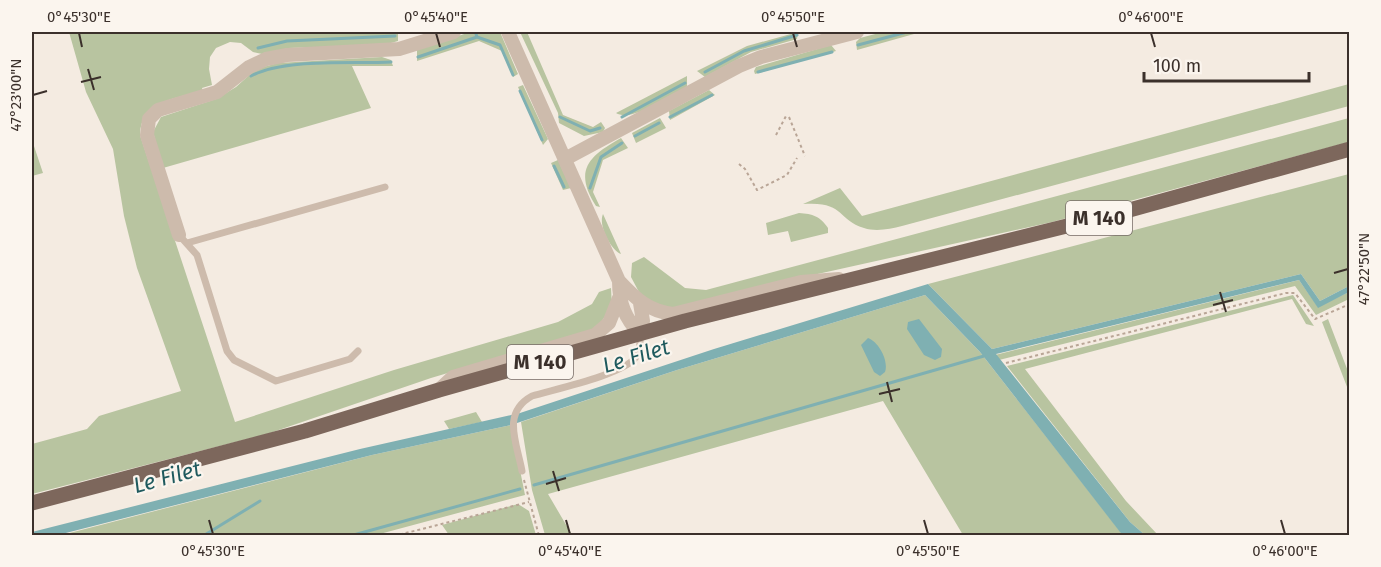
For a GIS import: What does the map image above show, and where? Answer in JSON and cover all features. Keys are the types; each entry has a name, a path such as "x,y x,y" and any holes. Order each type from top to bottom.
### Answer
{"main road":[{"name":"M 140","path":"32,503 305,431 439,390 640,334 847,279 1115,214 1350,150"}],"street":[{"path":"183,239 147,135 149,119 158,110 217,92 249,67 266,59 287,55 399,49 454,32"},
{"path":"507,32 620,281 640,303 655,311 673,314 801,282 847,279"},
{"path":"565,159 739,66 761,57 857,32"},
{"path":"439,390 453,377 595,335 609,323 619,298 620,281"},
{"path":"619,298 629,322 640,334"},
{"path":"640,303 643,321 640,334"}],"lane":[{"path":"358,351 350,359 281,380 270,380 234,360 228,351 197,255 183,239 385,187"},
{"path":"522,471 513,421 513,413 521,402 532,396 618,369 635,359 639,352 640,334"}],"path":[{"path":"777,135 788,116 806,156"},
{"path":"739,164 745,169 757,190 787,175 797,158"},
{"path":"1006,363 1286,293 1295,293 1315,319 1350,304"},
{"path":"522,471 539,536"},
{"path":"394,536 529,502"}],"green space":[{"path":"69,32 385,32 387,34 398,32 398,41 384,45 289,48 262,54 253,52 241,43 230,42 216,48 210,57 209,69 212,85 202,88 203,91 172,99 153,108 146,115 142,124 140,135 235,422 394,370 558,322 592,304 599,292 611,288 612,307 596,329 431,378 267,434 32,494 32,444 87,429 99,416 181,391 137,268 124,216 113,149 86,92"},
{"path":"470,32 500,32 518,74 513,77 502,51 479,41 417,61 417,50"},
{"path":"520,32 527,32 563,115 593,127 601,122 605,128 603,132 584,136 559,123 558,113"},
{"path":"798,32 797,39 751,52 705,77 697,71 747,46"},
{"path":"883,32 914,32 914,34 857,50 856,42 860,38"},
{"path":"831,45 836,51 755,74 756,67"},
{"path":"382,57 391,60 393,66 352,66 371,108 163,168 153,132 161,117 216,99 236,87 256,69 278,63"},
{"path":"687,76 687,87 652,107 632,114 616,113"},
{"path":"1349,84 1349,106 897,227 883,230 864,228 826,205 803,204 840,188 862,216"},
{"path":"523,85 548,139 543,145 518,87"},
{"path":"709,90 715,95 670,120 669,111"},
{"path":"660,118 666,128 636,143 632,133"},
{"path":"1349,118 1349,142 1052,222 768,285 674,309 648,301 640,294 631,277 632,263 644,257 685,288 706,290"},
{"path":"621,138 628,148 603,160 593,192 600,207 596,206 589,193 585,173 588,165 600,151"},
{"path":"32,140 43,173 32,176"},
{"path":"558,160 571,188 563,190 551,163"},
{"path":"1349,174 1349,286 1320,301 1301,274 992,349 928,284"},
{"path":"799,213 819,218 828,228 828,233 791,242 788,231 768,235 766,223"},
{"path":"603,214 621,254 606,236 602,224"},
{"path":"1299,280 1318,307 1349,292 1349,299 1316,315 1295,286 999,360 995,355"},
{"path":"925,295 980,352 1123,535 963,535 883,401 548,494 572,535 545,535 532,490 521,422 677,370"},
{"path":"1293,295 1314,326 1306,324 1292,299 1025,369 1126,501 1158,535 1145,535 1130,522 1007,366"},
{"path":"1328,319 1349,374 1349,392 1322,322"},
{"path":"476,412 482,422 449,429 444,421"},
{"path":"511,425 525,495 376,535 58,536 372,455"},
{"path":"518,504 529,511 536,535 449,535 442,525"}],"water":[{"path":"1301,274 1320,301 1349,286 1349,292 1318,308 1299,280 996,354 1130,522 1145,535 1123,535 1120,532 980,352 925,295 677,370 511,425 372,455 58,535 32,536 32,532 360,449 520,413 714,349 928,284 992,349"},
{"path":"919,319 942,349 941,357 935,360 924,355 907,329 908,322"},
{"path":"868,338 876,343 886,363 885,372 880,376 874,372 861,345"}],"waterway":[{"path":"858,45 907,32"},
{"path":"418,57 477,37 476,34"},
{"path":"705,72 744,51 797,35"},
{"path":"258,48 287,41 395,36"},
{"path":"477,37 500,45 513,75"},
{"path":"758,72 832,52"},
{"path":"251,76 281,66 300,64 391,62"},
{"path":"622,117 685,83"},
{"path":"520,91 542,140"},
{"path":"670,117 712,95"},
{"path":"560,117 590,131 600,128"},
{"path":"635,136 659,123"},
{"path":"590,188 601,157 622,143"},
{"path":"554,166 564,187"},
{"path":"534,485 984,356"},
{"path":"350,536 520,489"},
{"path":"203,536 260,501"}],"water label":[{"name":"Le Filet","path":"636,356"},
{"name":"Le Filet","path":"167,477"}]}
